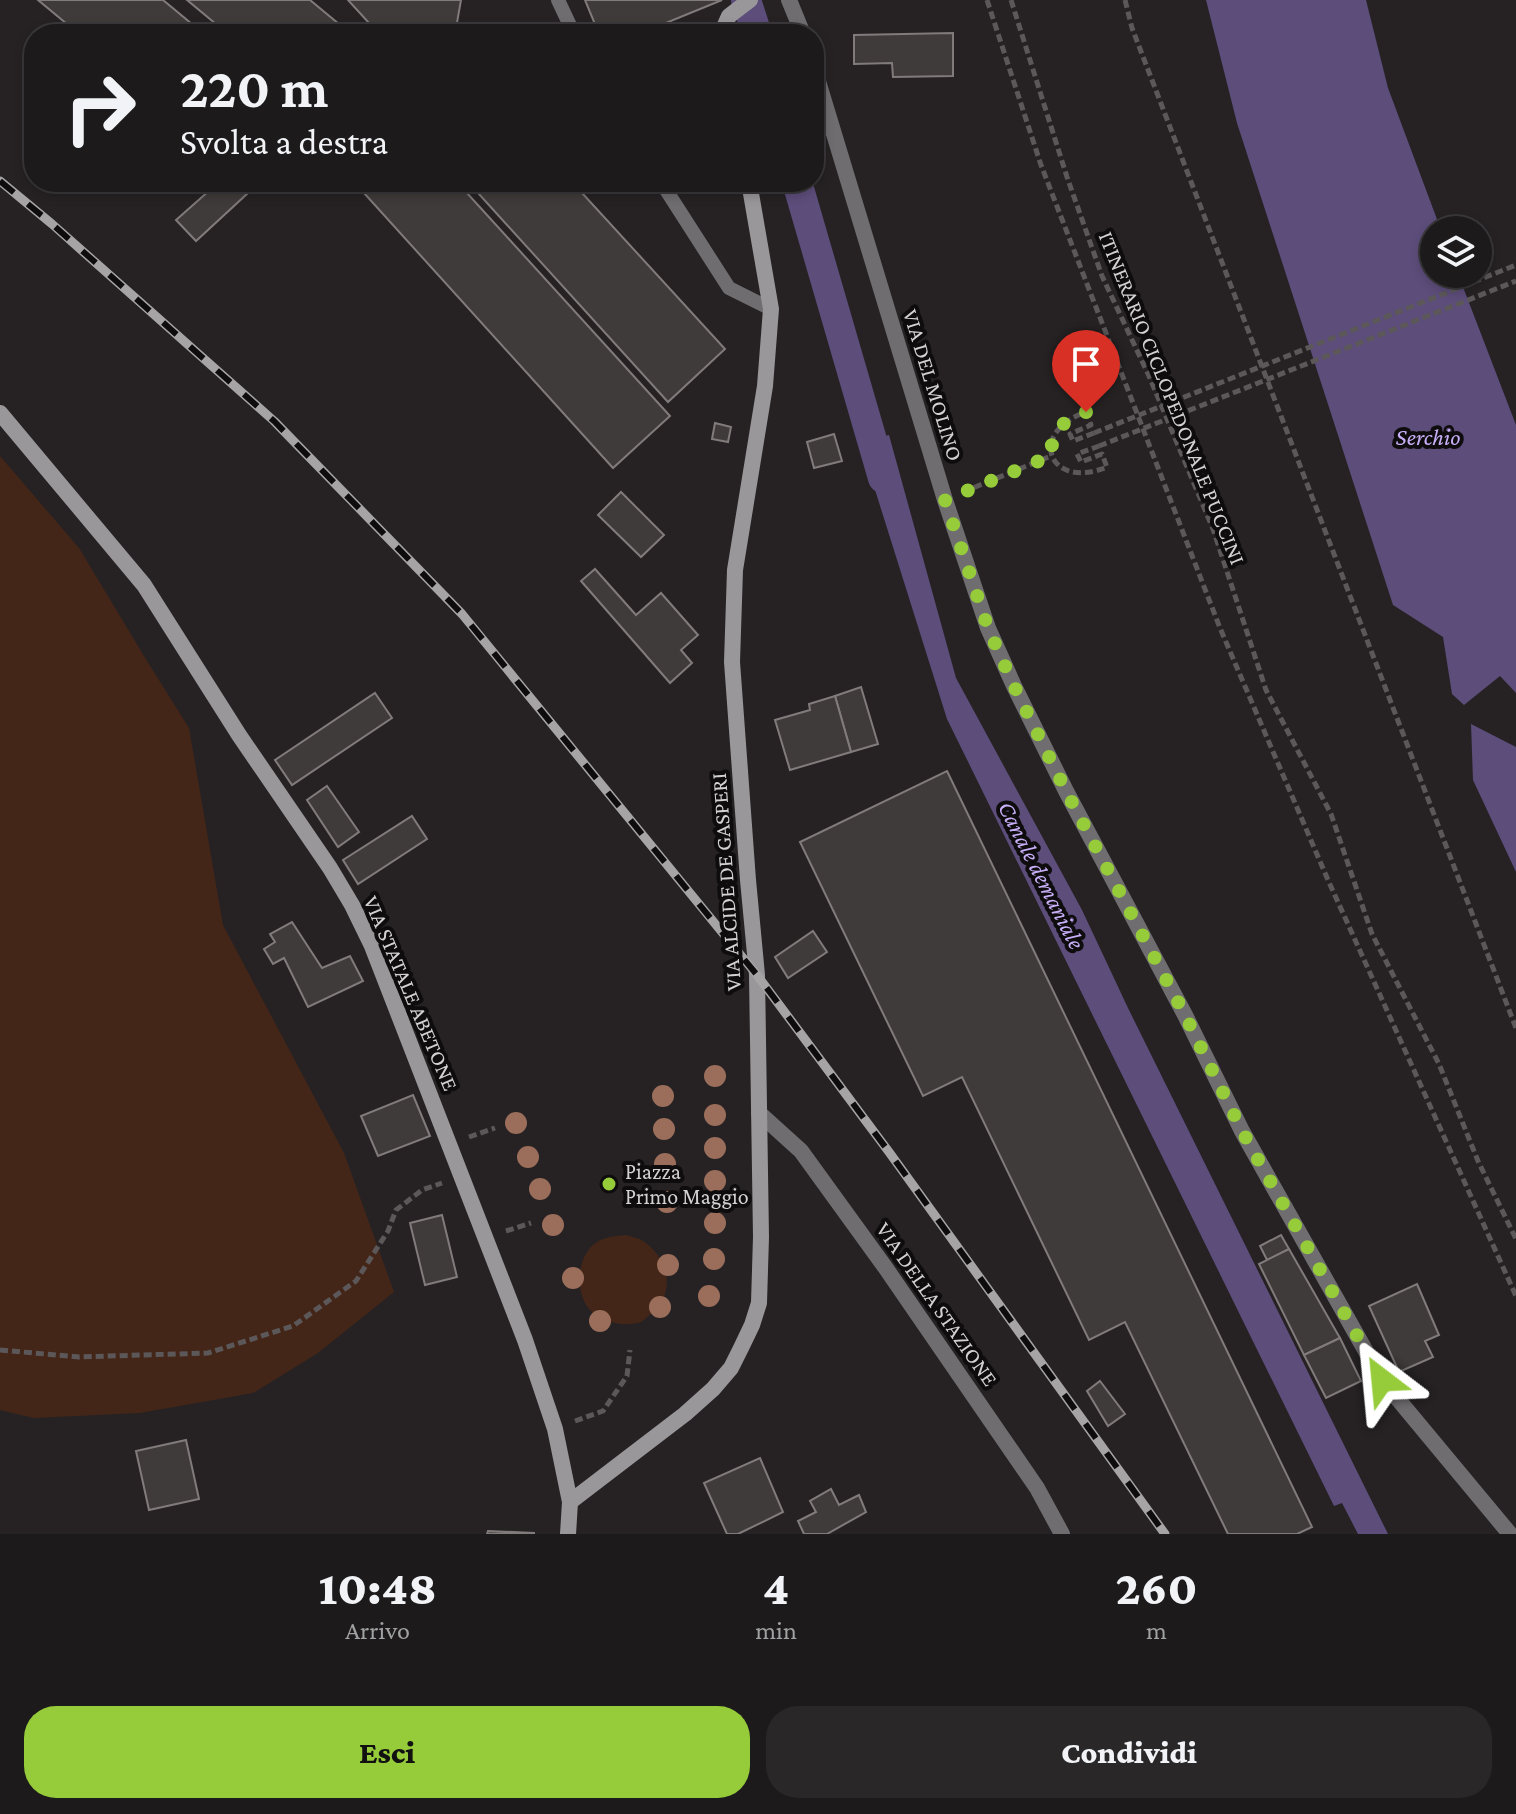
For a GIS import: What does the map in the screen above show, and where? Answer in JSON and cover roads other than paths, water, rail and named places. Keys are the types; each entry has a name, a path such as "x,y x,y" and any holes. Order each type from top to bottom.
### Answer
{"street":[{"path":"725,24 729,16 750,0"},
{"path":"789,0 799,24"},
{"name":"VIA DEL MOLINO","path":"824,101 945,500 988,628 1014,686 1242,1131 1382,1380 1510,1534"},
{"name":"VIA ALCIDE DE GASPERI","path":"570,1502 713,1389 731,1368 759,1303 761,1237 757,975 732,662 735,570 765,386 771,309 751,192"},
{"name":"VIA STATALE ABETONE","path":"0,413 144,585 352,905 372,946 525,1340 555,1429 570,1502 568,1534"},
{"name":"VIA DELLA STAZIONE","path":"759,1113 801,1151 829,1189 1037,1488 1062,1534"}],"lane":[{"path":"558,0 569,24"},
{"path":"667,192 729,288 771,309"}],"water":[{"name":"Serchio","path":"1206,0 1366,0 1388,88 1436,216 1420,216 1420,288 1463,288 1516,425 1516,693 1500,676 1464,705 1452,694 1443,637 1393,605 1237,123"},
{"path":"889,435 956,678 1082,910 1388,1534 1358,1534 1342,1503 1334,1506 947,719 860,442"},
{"path":"1471,724 1516,747 1516,872 1473,780"}],"waterway":[{"name":"Canale demaniale","path":"746,0 754,24"},
{"name":"Canale demaniale","path":"800,192 883,478"}],"railway":[{"path":"0,181 274,421 462,614 757,975 1165,1534"}],"place":[{"name":"Piazza Primo Maggio","path":"609,1184"}]}
